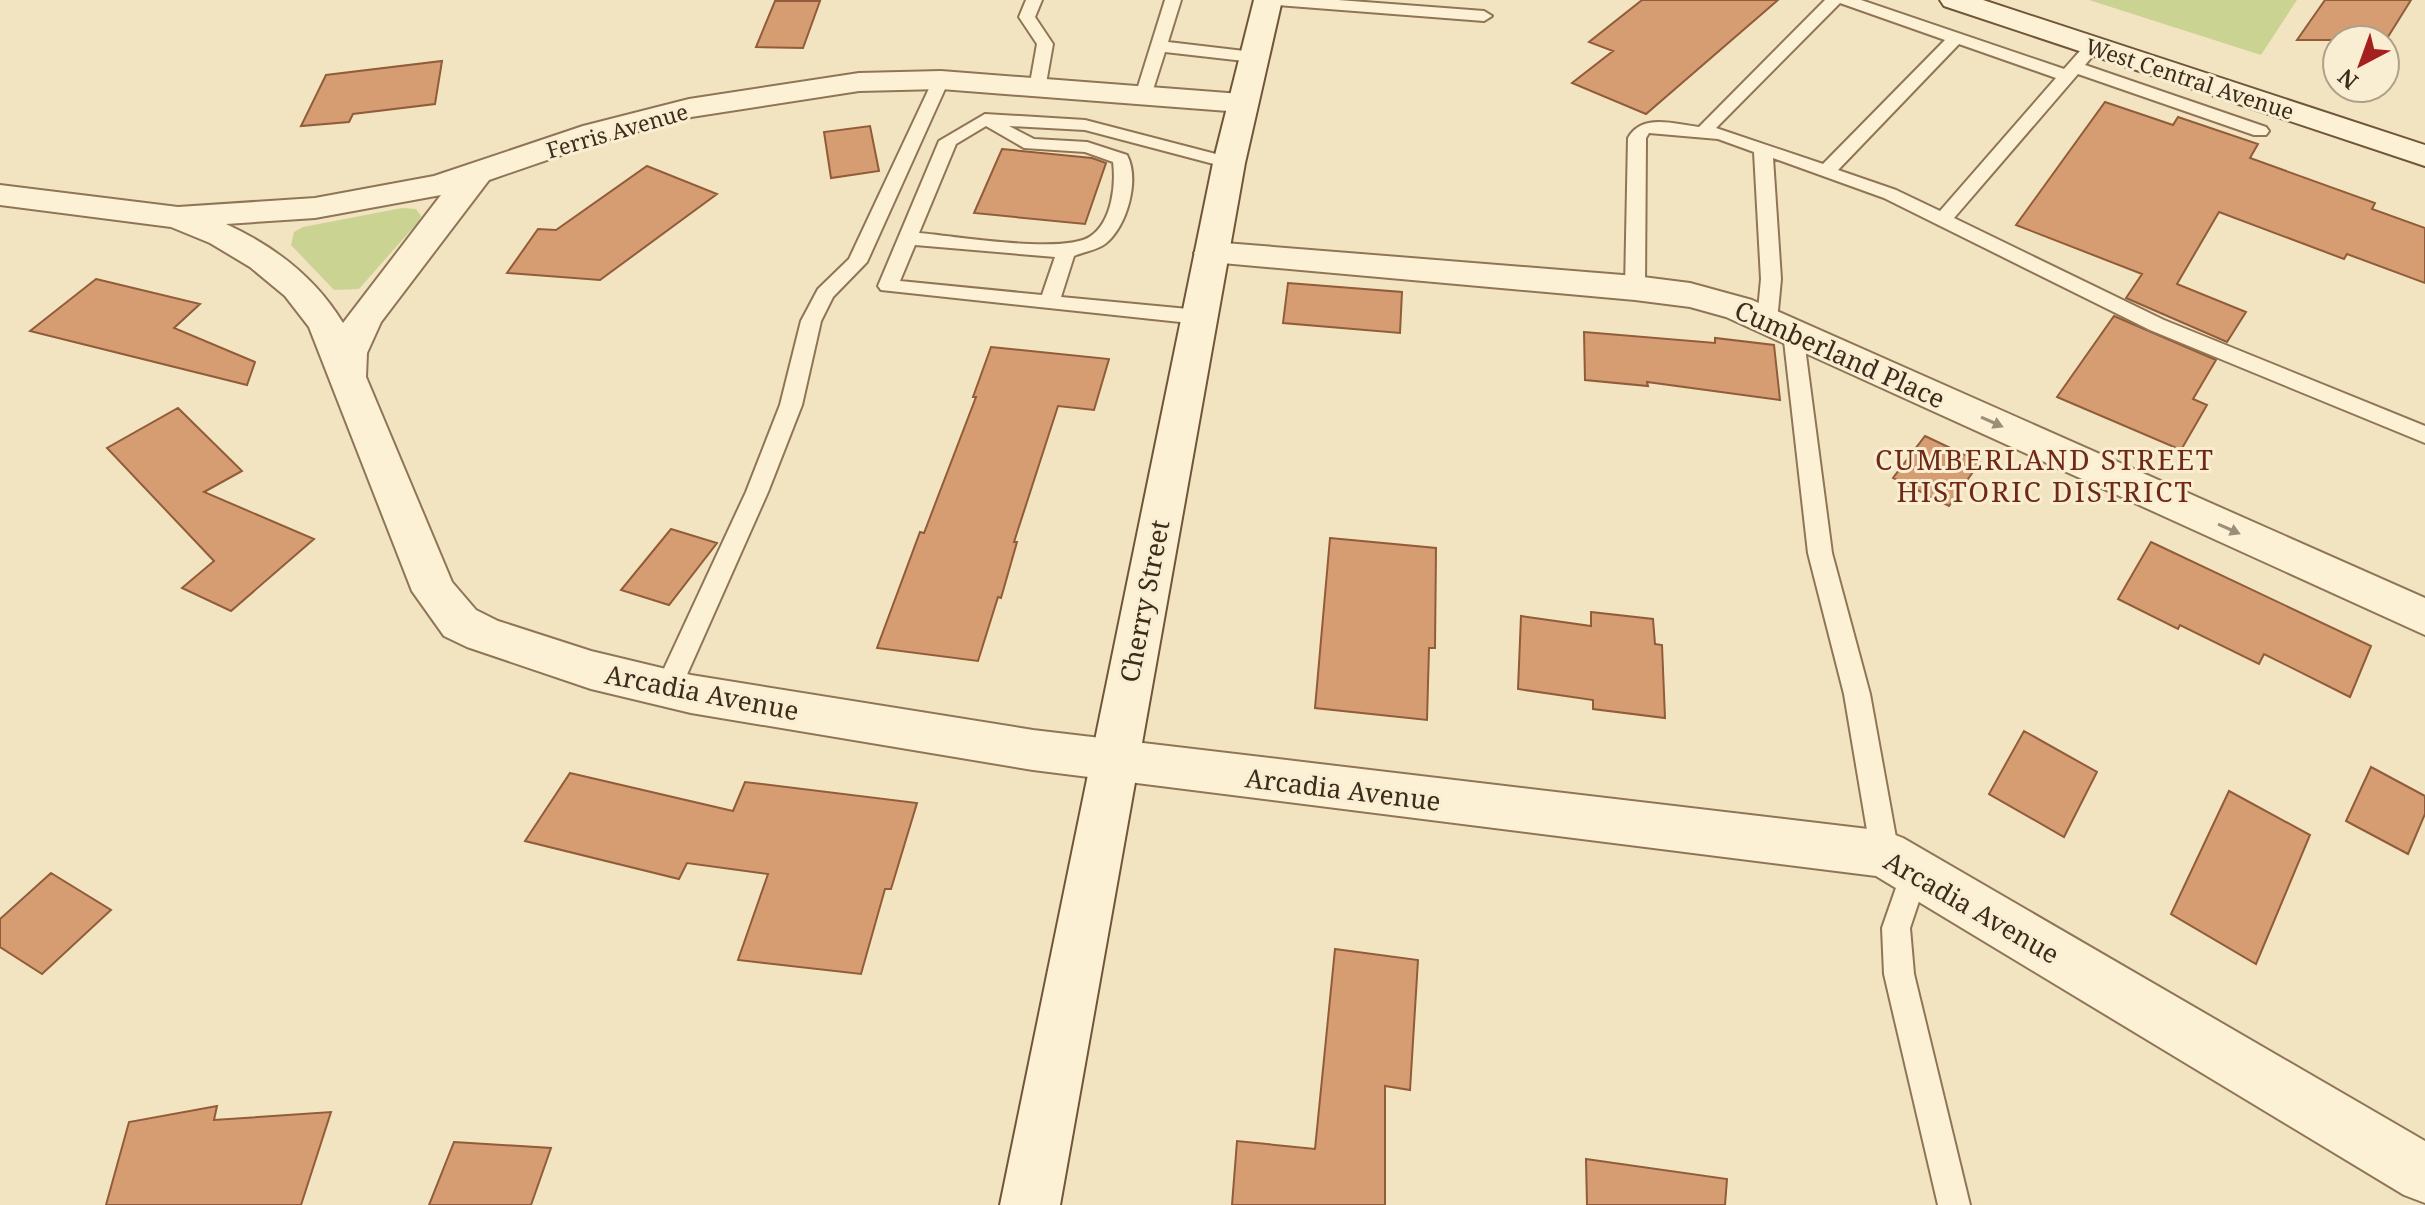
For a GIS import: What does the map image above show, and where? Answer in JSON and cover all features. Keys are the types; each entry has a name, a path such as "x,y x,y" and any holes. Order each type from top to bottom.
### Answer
{"street":[{"name":"Cherry Street","path":"1030,1205 1229,163 1268,0"},
{"name":"West Central Avenue","path":"1954,0 2079,63 2425,156"},
{"name":"Ferris Avenue","path":"0,195 178,217 277,213 352,203 408,193 476,175 594,133 689,108 824,85 941,80 1241,103"},
{"path":"347,376 348,353 364,318 476,175"},
{"name":"Arcadia Avenue","path":"178,217 249,248 289,279 318,312 434,591 460,623 577,666 668,688 1113,761 1900,862 2425,1174"},
{"name":"Cumberland Place","path":"1212,253 1635,288 1690,295 1739,308 2425,617"}],"lane":[{"path":"1034,0 1027,17 1045,44 1037,89"},
{"path":"1143,96 1173,0"},
{"path":"1277,0 1484,16"},
{"path":"1702,133 1834,0"},
{"path":"1846,0 1956,38 2079,63 2260,131"},
{"path":"1828,170 1956,38"},
{"path":"1159,46 1253,57"},
{"path":"1943,219 2079,63"},
{"path":"668,688 757,492 791,405 811,321 825,294 857,262 941,80"},
{"path":"908,238 1066,252 1098,240 1114,218 1125,184 1121,159 1087,147 1030,144 985,119"},
{"path":"1199,317 888,286 948,141 985,119 1085,125 1229,163"},
{"path":"1635,288 1637,138 1642,129 1649,127 1721,134 1890,194 2157,325 2425,435"},
{"path":"1763,148 1771,279 1820,553 1900,862 1896,928 1899,974 1954,1205"},
{"path":"1050,301 1066,252"}],"green space":[{"path":"2089,0 2297,0 2261,55"},
{"path":"402,208 416,209 421,216 418,222 359,289 334,290 291,245 294,232 303,227"}],"building":[{"path":"1642,0 1778,0 1646,114 1572,83 1613,51 1589,42"},
{"path":"2325,0 2411,0 2396,24 2321,24 2321,40 2297,40"},
{"path":"775,1 820,1 803,48 756,47"},
{"path":"442,61 435,104 353,114 349,122 301,126 326,75"},
{"path":"2105,102 2173,125 2178,117 2258,144 2250,158 2375,203 2372,209 2425,228 2425,283 2347,254 2344,259 2219,212 2177,284 2246,312 2227,342 2126,298 2142,274 2016,225"},
{"path":"870,126 879,171 831,178 824,132"},
{"path":"1002,149 1092,158 1106,163 1085,224 974,213"},
{"path":"647,166 717,194 600,280 507,273 538,229 556,230"},
{"path":"96,279 200,304 174,328 255,362 247,385 30,331"},
{"path":"1288,283 1402,292 1400,333 1283,323"},
{"path":"2114,316 2216,360 2193,399 2207,405 2181,450 2057,397"},
{"path":"1584,332 1715,343 1715,338 1774,345 1780,400 1647,382 1648,386 1585,380"},
{"path":"991,347 1109,359 1094,410 1058,406 1014,542 1017,542 1001,598 998,597 978,661 877,648 920,532 924,533 976,397 973,397"},
{"path":"178,408 242,471 204,492 314,539 231,611 182,588 214,561 107,448"},
{"path":"1925,436 1980,462 1949,506 1893,478"},
{"path":"671,529 717,543 669,605 621,590"},
{"path":"1330,538 1436,548 1435,648 1429,648 1427,720 1315,708"},
{"path":"2151,542 2371,646 2350,697 2264,654 2259,664 2118,599"},
{"path":"1591,612 1653,619 1655,644 1662,645 1665,718 1593,709 1593,700 1518,689 1521,616 1591,626"},
{"path":"2024,731 2097,772 2064,837 1989,794"},
{"path":"2371,767 2425,796 2425,814 2408,854 2346,821"},
{"path":"570,773 733,811 745,782 917,803 891,889 885,889 861,974 738,960 768,874 687,863 679,879 525,841"},
{"path":"2229,791 2310,835 2256,964 2171,914"},
{"path":"51,873 111,910 42,974 0,947 0,919"},
{"path":"1335,949 1418,960 1410,1090 1385,1086 1385,1205 1232,1205 1237,1141 1315,1149"},
{"path":"217,1106 214,1120 331,1112 301,1205 106,1205 129,1122"},
{"path":"454,1142 551,1148 531,1205 429,1205"},
{"path":"1586,1159 1727,1179 1725,1205 1587,1205"}],"district":[{"name":"CUMBERLAND STREET HISTORIC DISTRICT","path":"2045,475"}]}
